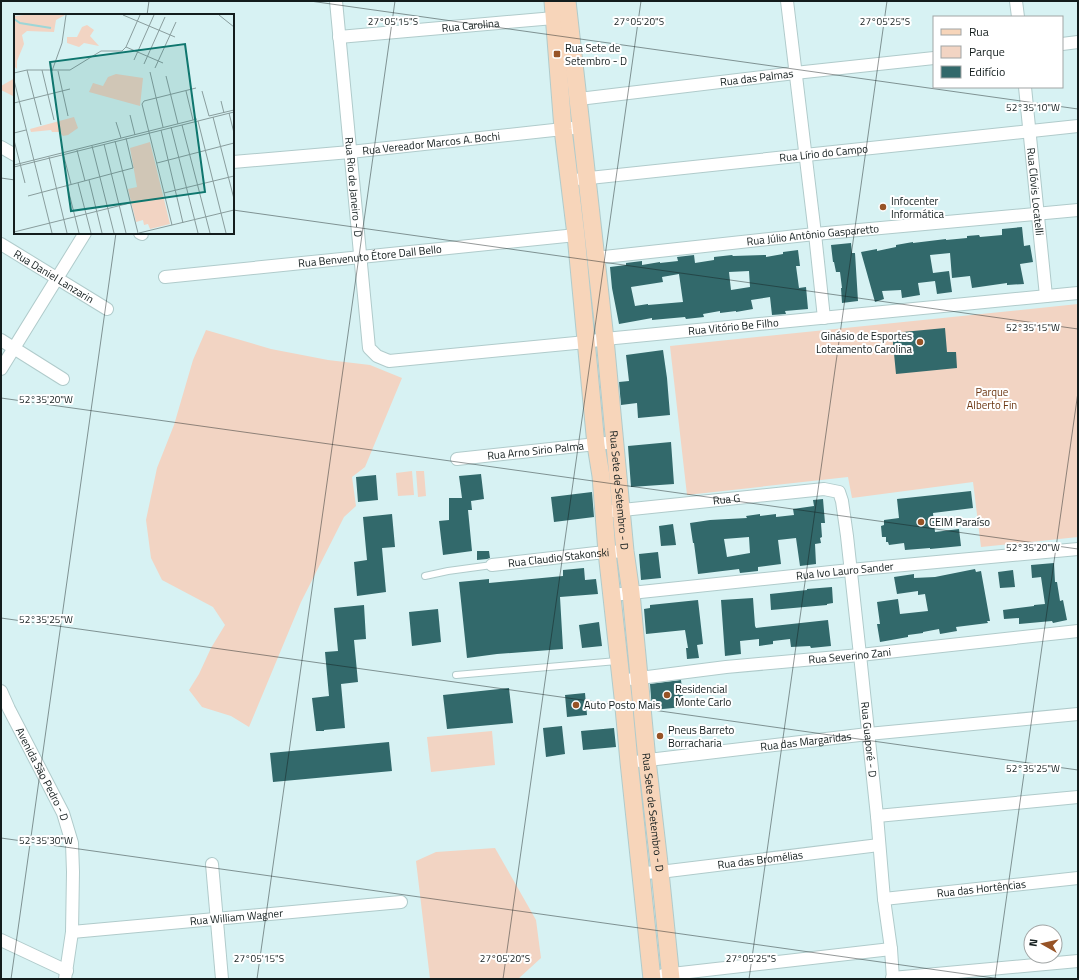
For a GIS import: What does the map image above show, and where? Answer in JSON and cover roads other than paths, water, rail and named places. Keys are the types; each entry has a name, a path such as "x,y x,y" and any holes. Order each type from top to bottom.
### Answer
{"street":[{"name":"Rua Rio de Janeiro - D","path":"336,1 369,348 377,356 389,361"},
{"name":"Rua Sete de Setembro - D","path":"568,1 563,128 576,235 596,445 652,978"},
{"path":"787,1 824,318"},
{"path":"1016,1 1018,16"},
{"name":"Rua Carolina","path":"339,37 553,9"},
{"name":"Rua Sete de Setembro - D","path":"553,9 579,99 670,977"},
{"path":"1063,44 1078,42"},
{"name":"Rua das Palmas","path":"579,99 933,58"},
{"name":"Rua Clóvis Locatelli","path":"1025,88 1046,296"},
{"name":"Rua Lírio do Campo","path":"569,181 1078,126"},
{"name":"Rua Vereador Marcos A. Bochi","path":"234,162 350,152 582,127"},
{"path":"1,147 14,154"},
{"name":"Rua Júlio Antônio Gasparetto","path":"595,258 815,234 1078,210"},
{"path":"1,369 84,234"},
{"name":"Rua Benvenuto Étore Dall Bello","path":"165,277 576,235"},
{"name":"Rua Daniel Lanzarin","path":"1,244 107,309"},
{"name":"Rua Vitório Be Filho","path":"389,361 1078,293"},
{"path":"1,340 63,379"},
{"path":"593,413 612,410"},
{"name":"Rua Arno Sirio Palma","path":"457,459 615,442"},
{"name":"Rua G","path":"604,512 824,489 839,492 842,501"},
{"name":"Rua Guaporé - D","path":"842,501 877,816 884,899 891,950 892,978"},
{"name":"Rua Ivo Lauro Sander","path":"612,595 850,570 1078,549"},
{"name":"Rua Claudio Stakonski","path":"492,565 626,551"},
{"name":"Rua Severino Zani","path":"621,680 726,667 860,655 1078,631"},
{"name":"Avenida São Pedro - D","path":"1,691 63,813 72,843 72,932 66,975"},
{"name":"Rua das Margaridas","path":"629,762 868,734 1078,714"},
{"path":"877,816 1078,797"},
{"name":"Rua das Bromélias","path":"642,873 879,845"},
{"path":"212,864 222,979"},
{"name":"Rua das Hortências","path":"884,899 1078,878"},
{"name":"Rua William Wagner","path":"72,932 400,902"},
{"path":"1,940 66,975"},
{"path":"652,978 891,950"},
{"path":"892,978 1078,961"}],"lane":[{"path":"425,576 448,571 492,565"},
{"path":"456,675 619,660"}],"place":[{"name":"Rua Sete de Setembro - D","path":"557,54"},
{"name":"Infocenter Informática","path":"883,207"},
{"name":"Ginásio de Esportes Loteamento Carolina","path":"920,342"},
{"name":"CEIM Paraíso","path":"921,522"},
{"name":"Residencial Monte Carlo","path":"667,695"},
{"name":"Auto Posto Mais","path":"576,705"},
{"name":"Pneus Barreto Borracharia","path":"660,736"}],"park label":[{"name":"Parque Alberto Fin","path":"992,398"}]}
